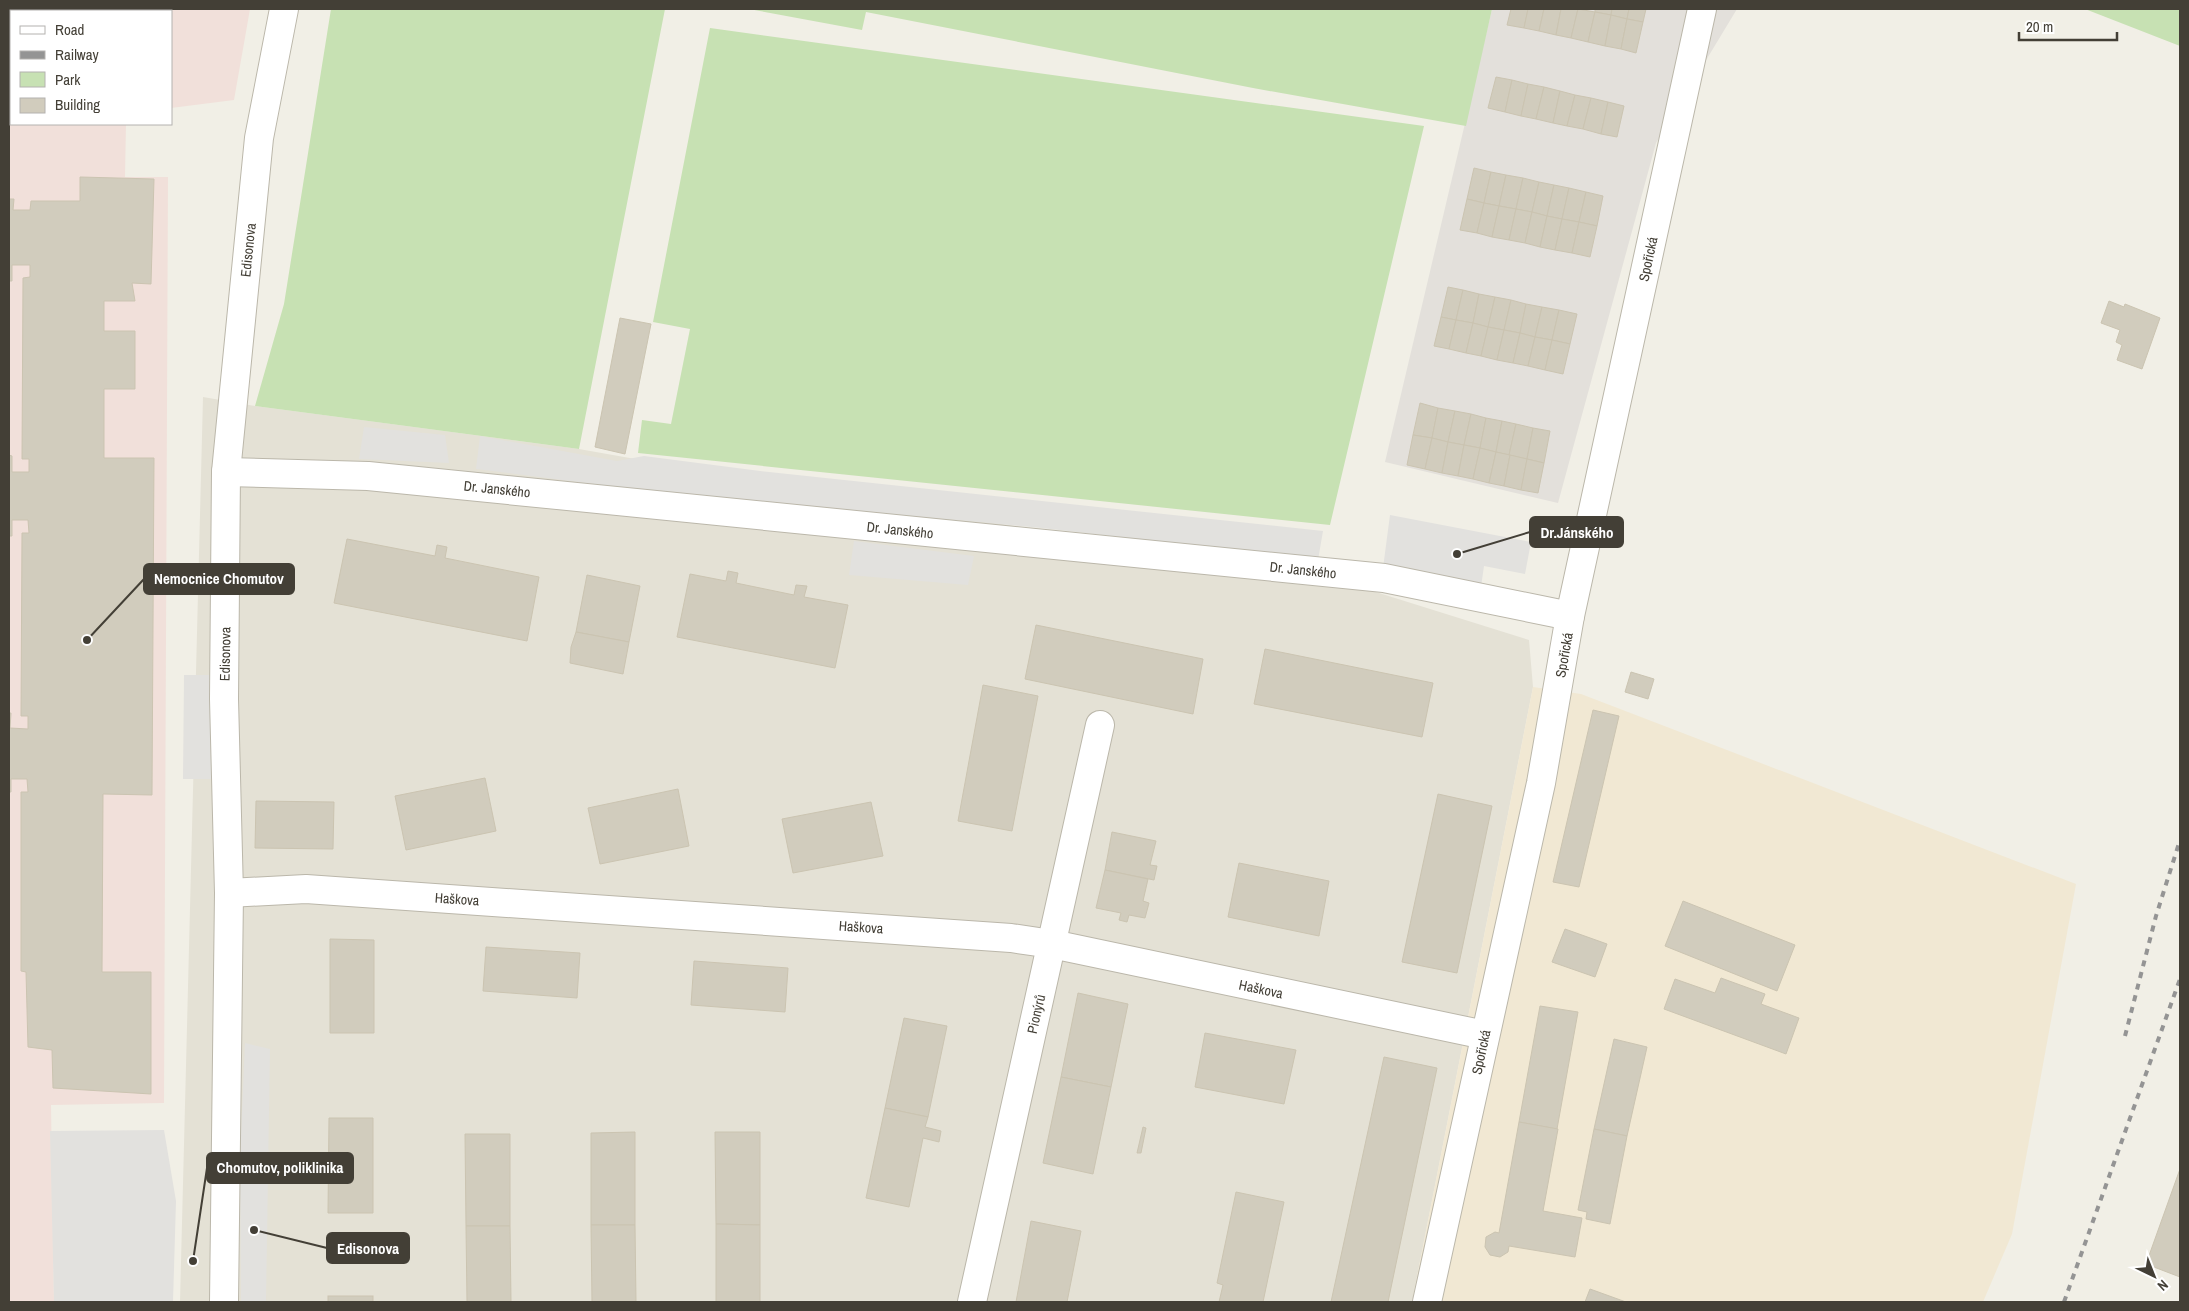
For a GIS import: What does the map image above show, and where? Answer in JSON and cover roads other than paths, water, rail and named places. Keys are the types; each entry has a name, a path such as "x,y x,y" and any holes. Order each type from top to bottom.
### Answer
{"street":[{"name":"Edisonova","path":"224,1302 229,893 224,699 226,472 259,138 284,9"},
{"name":"Spořická","path":"1427,1302 1541,783 1570,616 1702,9"},
{"name":"Dr. Janského","path":"226,472 368,476 1366,576 1570,616"},
{"name":"Pionýrů","path":"972,1302 1100,725"},
{"name":"Haškova","path":"229,893 314,890 1010,938 1052,944 1485,1035"}],"railway":[{"path":"2125,1036 2156,916 2180,840"},
{"path":"2064,1302 2180,979"}],"place":[{"name":"Dr.Jánského","path":"1457,554"},
{"name":"Nemocnice Chomutov","path":"87,640"},
{"name":"Edisonova","path":"254,1230"},
{"name":"Chomutov, poliklinika","path":"193,1261"}]}
